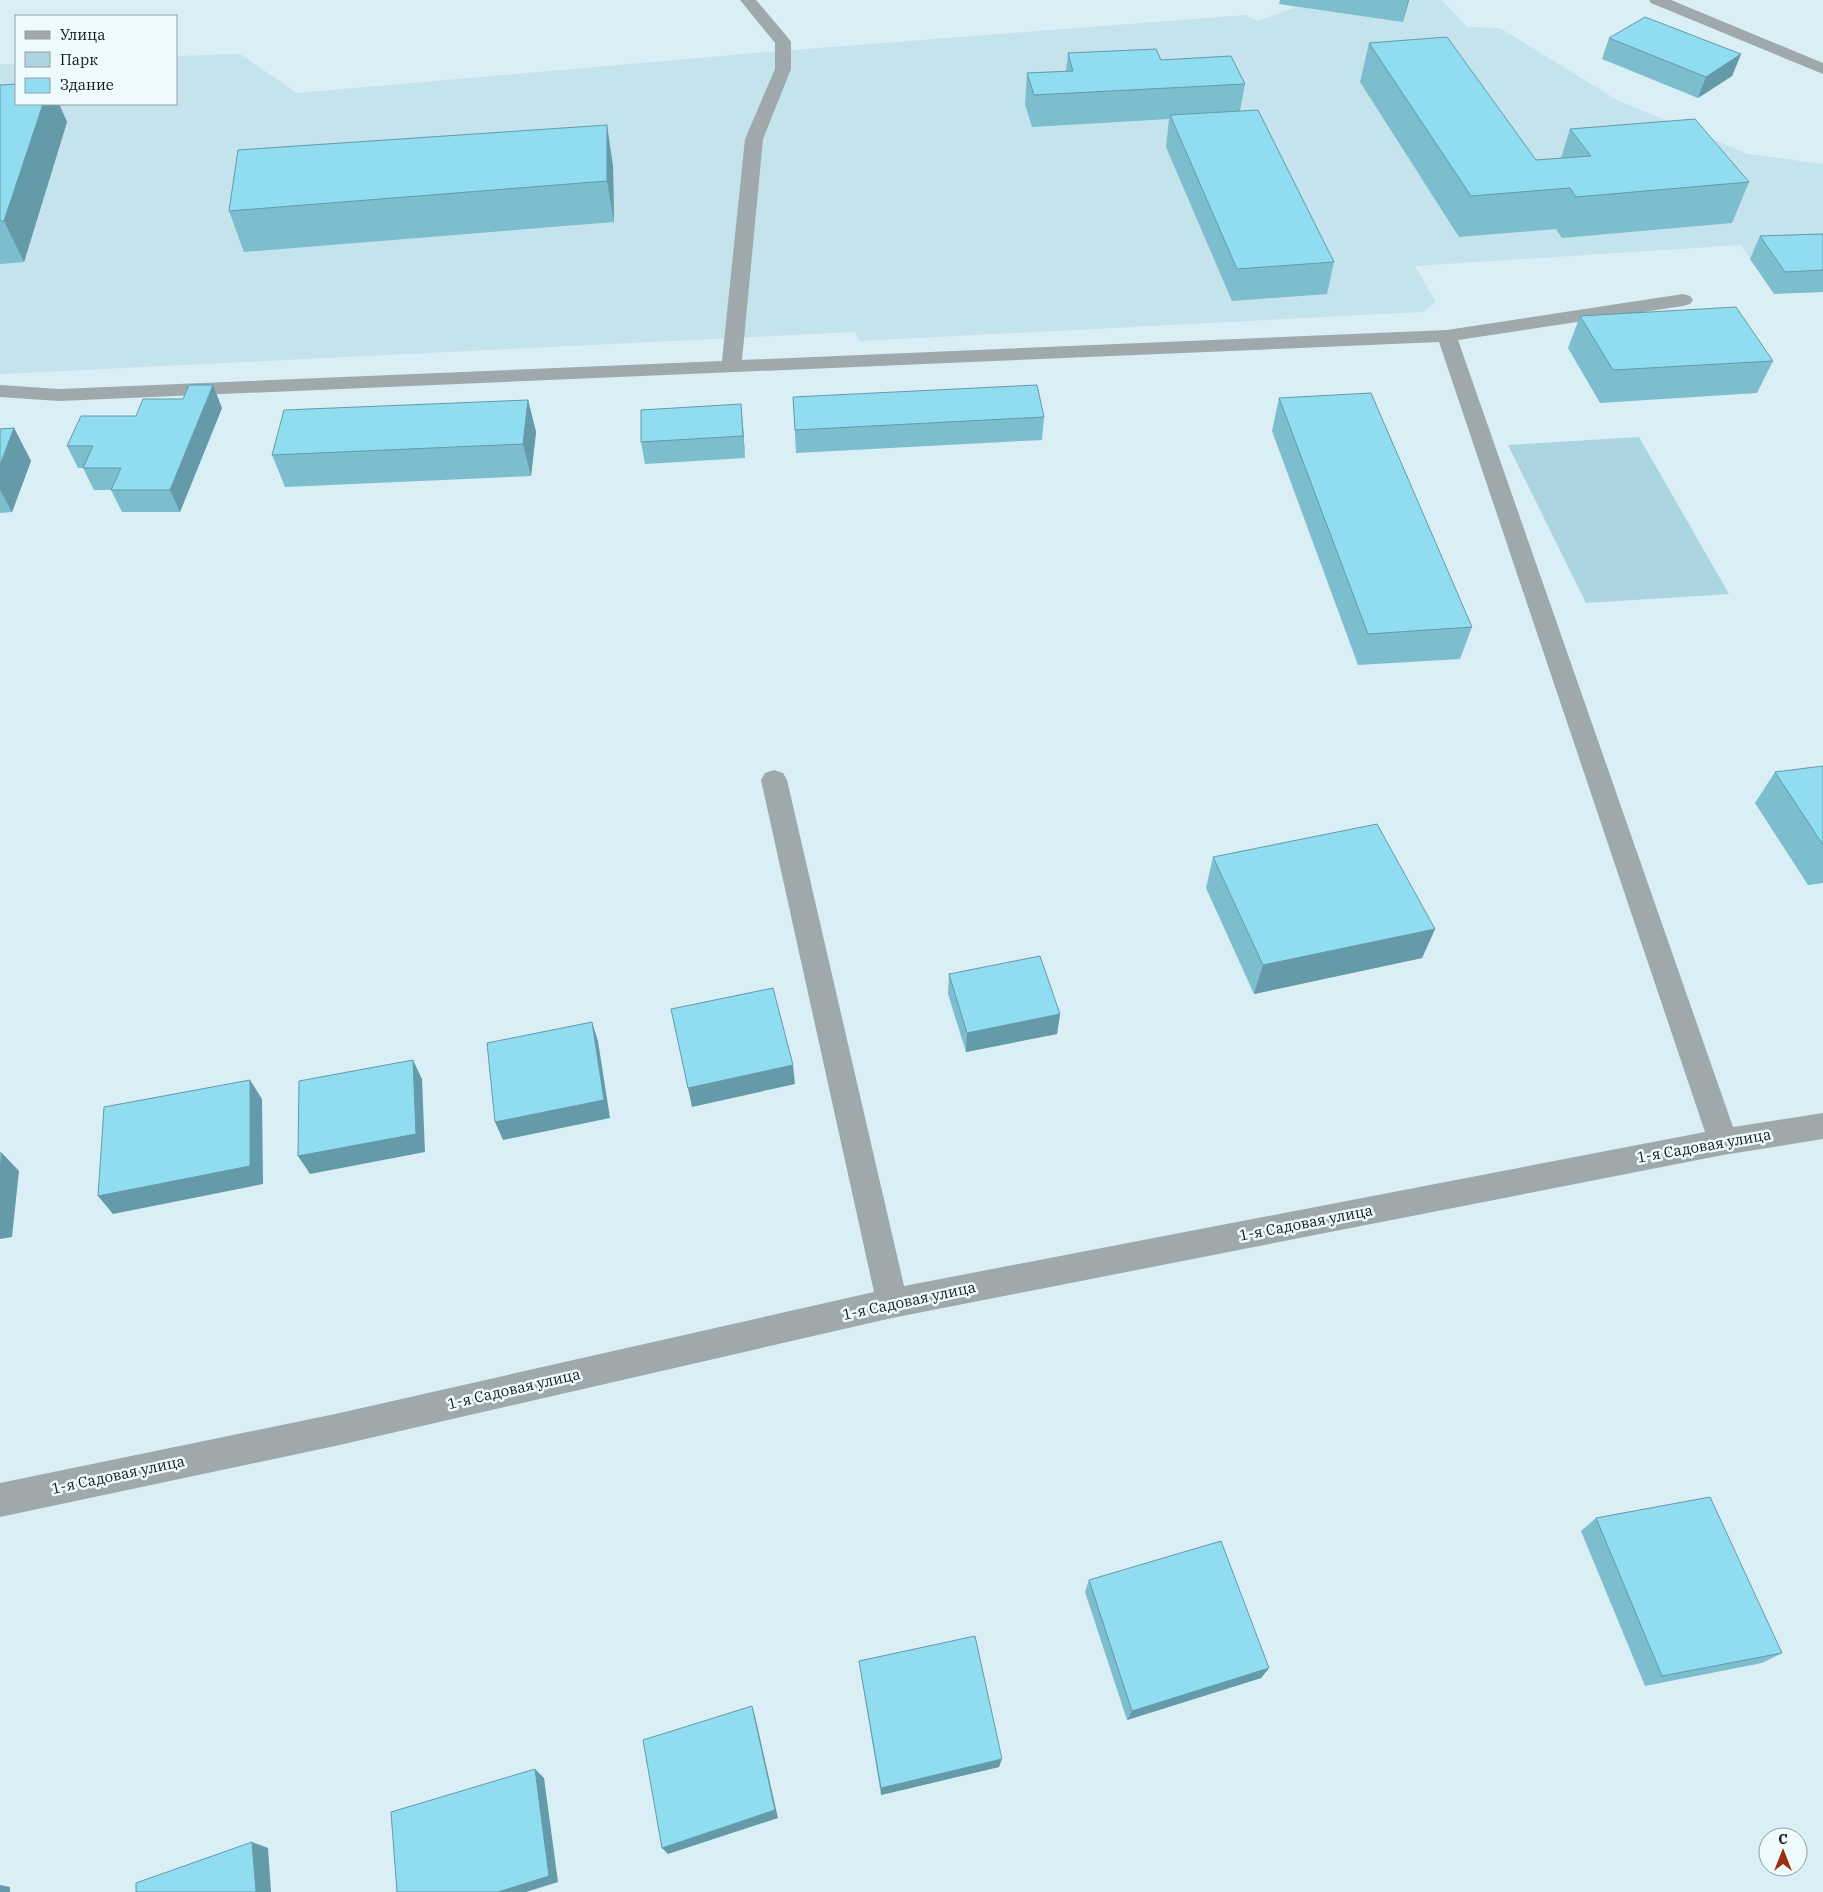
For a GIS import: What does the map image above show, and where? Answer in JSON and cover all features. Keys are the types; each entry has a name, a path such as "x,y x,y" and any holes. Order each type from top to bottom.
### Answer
{"street":[{"path":"731,367 754,139 783,69 784,42 748,0"},
{"path":"1657,0 1823,70"},
{"path":"0,392 59,395 1447,336 1683,300"},
{"path":"1447,336 1722,1142"},
{"path":"774,780 892,1303"},
{"name":"1-я Садовая улица","path":"0,1500 335,1430 892,1303 1722,1142 1823,1126"}],"shaded area":[{"path":"1280,0 1442,0 1467,27 1500,28 1617,100 1748,154 1823,164 1823,292 1774,294 1741,245 1415,266 1436,302 1422,312 859,341 855,332 0,374 0,64 15,64 15,105 178,105 178,56 240,54 297,93 768,52 1245,15 1258,21 1296,7 1279,4"}],"green space":[{"path":"1639,437 1729,594 1586,603 1508,445"}],"building":[{"path":"1645,17 1741,54 1706,77 1609,38"},
{"path":"1447,37 1536,160 1591,156 1570,129 1695,119 1749,182 1576,197 1570,188 1471,196 1369,43"},
{"path":"1156,49 1161,60 1231,56 1245,84 1034,95 1027,73 1073,71 1068,53"},
{"path":"15,84 15,105 43,105 4,221 0,221 0,85"},
{"path":"1258,110 1334,262 1237,269 1170,115"},
{"path":"607,125 607,181 229,211 238,150"},
{"path":"1823,234 1823,270 1785,272 1760,236"},
{"path":"1736,307 1773,361 1613,370 1580,316"},
{"path":"189,385 213,385 170,490 111,490 121,468 83,468 93,446 67,446 81,416 136,416 143,399 183,399"},
{"path":"1037,385 1044,417 795,430 793,397"},
{"path":"1371,393 1472,627 1368,634 1279,398"},
{"path":"528,400 523,444 272,455 284,410"},
{"path":"741,404 743,436 641,442 641,410"},
{"path":"14,428 0,465 0,429"},
{"path":"1823,766 1823,845 1775,772"},
{"path":"1377,824 1435,929 1263,965 1213,857"},
{"path":"1040,956 1060,1014 967,1033 949,974"},
{"path":"773,988 793,1065 688,1088 671,1009"},
{"path":"592,1022 604,1100 495,1122 487,1043"},
{"path":"413,1060 416,1134 298,1156 299,1081"},
{"path":"250,1080 250,1166 98,1196 104,1107"},
{"path":"0,1153 2,1153 0,1170"},
{"path":"1710,1497 1782,1653 1662,1676 1596,1518"},
{"path":"1221,1541 1269,1668 1132,1711 1089,1580"},
{"path":"975,1636 1002,1759 881,1788 859,1661"},
{"path":"752,1706 775,1810 662,1848 643,1740"},
{"path":"535,1769 549,1876 498,1892 397,1892 391,1812"},
{"path":"252,1842 256,1892 136,1892 136,1883"}]}
